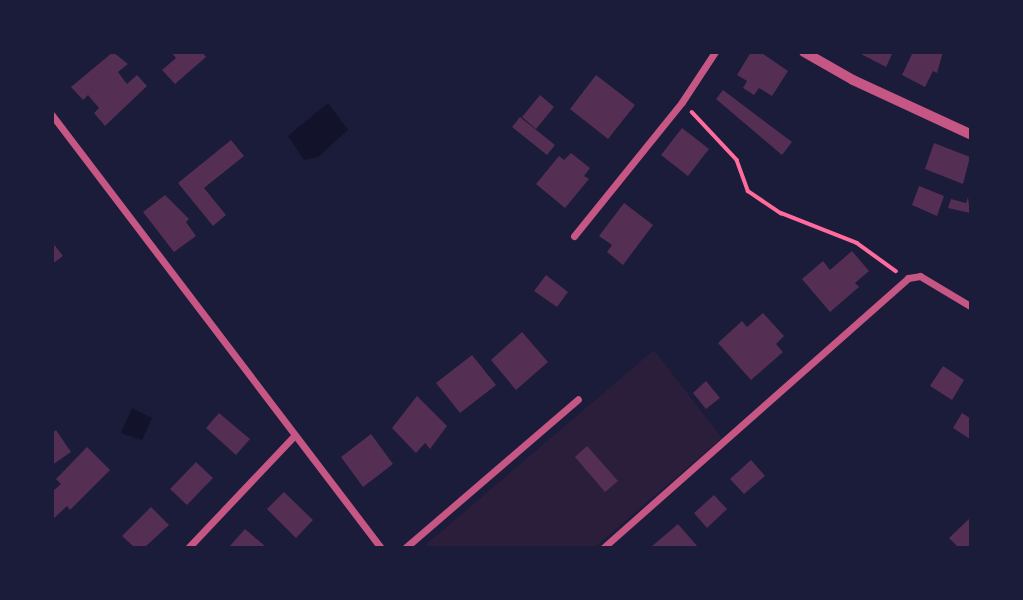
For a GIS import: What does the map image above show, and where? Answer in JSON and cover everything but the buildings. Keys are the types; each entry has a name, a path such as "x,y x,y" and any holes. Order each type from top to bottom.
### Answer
{"street":[{"path":"574,236 682,102 715,52"},
{"path":"804,52 971,134"},
{"path":"52,115 381,548"},
{"path":"603,548 906,279 920,276 971,306"},
{"path":"405,548 578,398"},
{"path":"188,548 294,436"}],"path":[{"path":"682,102 737,160 748,191 781,213 857,243 906,279"}],"shaded area":[{"path":"328,103 348,130 318,157 304,160 288,136"},
{"path":"654,350 722,438 595,547 422,548"},
{"path":"132,408 152,418 142,440 121,433"}]}
